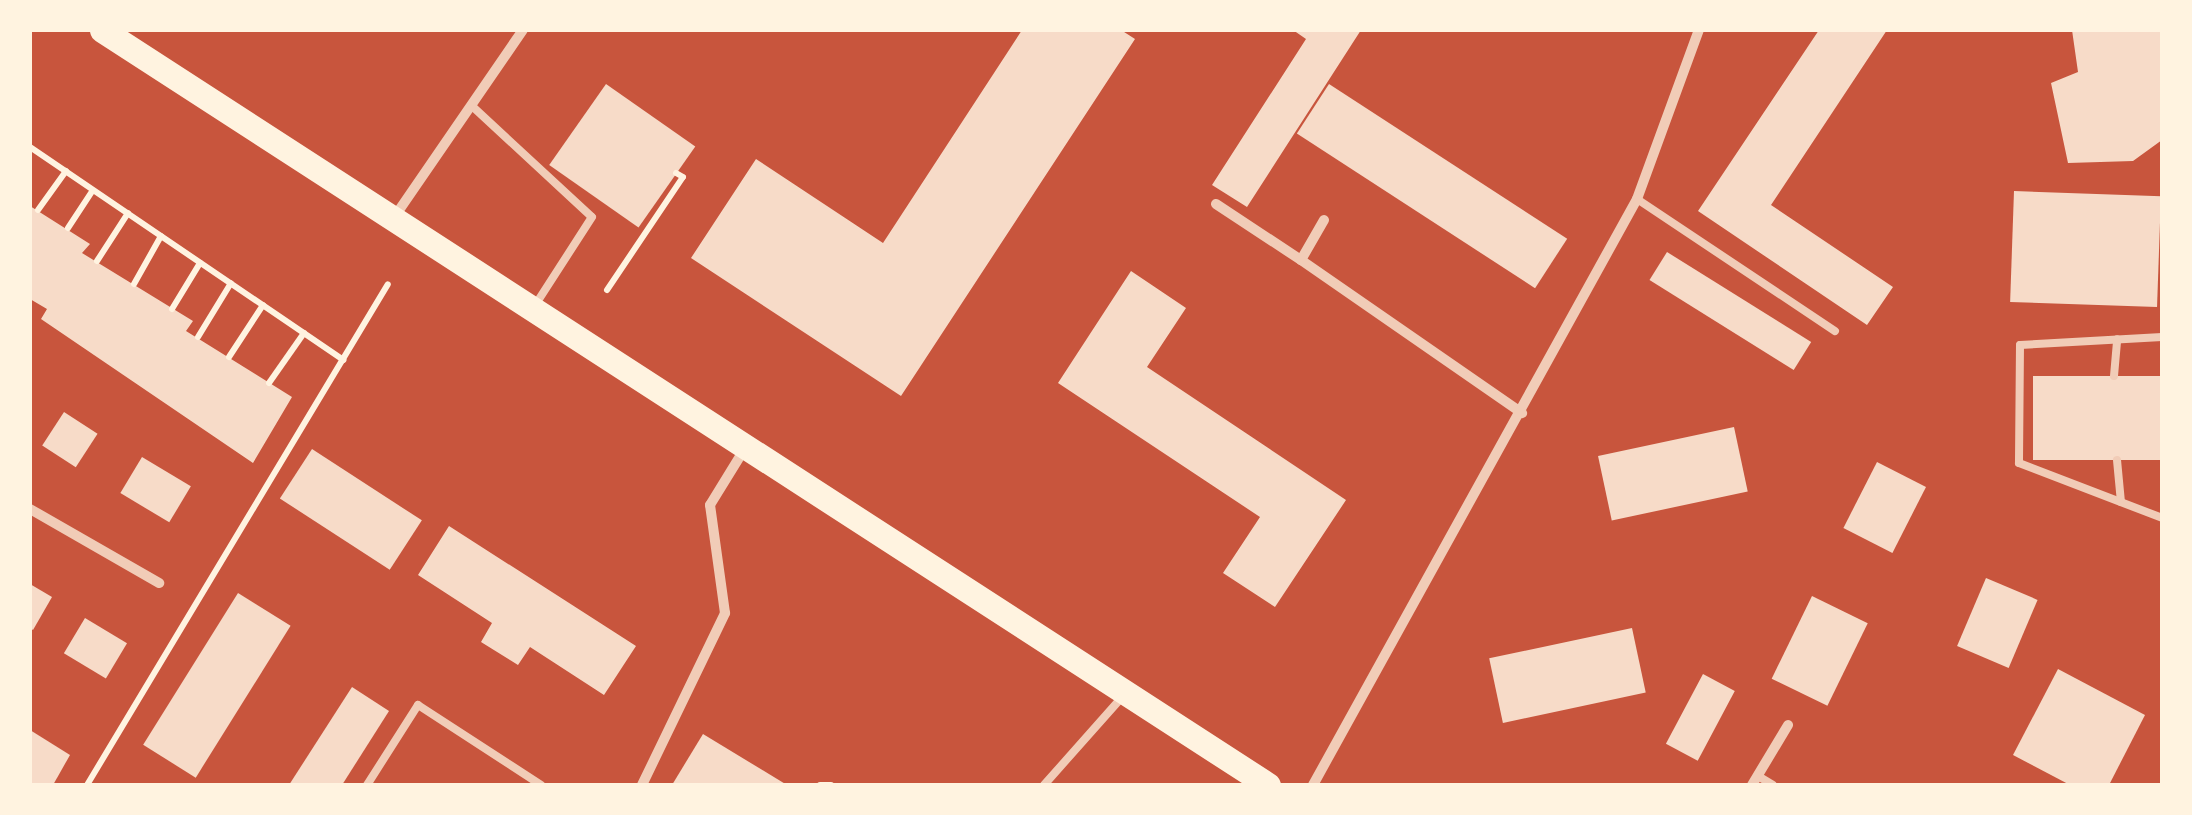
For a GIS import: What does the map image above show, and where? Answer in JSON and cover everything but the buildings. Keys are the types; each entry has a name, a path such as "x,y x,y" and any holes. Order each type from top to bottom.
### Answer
{"main road":[{"path":"102,30 742,453 1268,785"}],"street":[{"path":"390,223 523,30"},
{"path":"1314,785 1637,200 1699,30"},
{"path":"1216,204 1522,413"},
{"path":"1301,260 1324,220"},
{"path":"642,785 725,613 710,505 742,453"},
{"path":"30,508 158,583"},
{"path":"1755,780 1788,725"}],"lane":[{"path":"472,106 592,217 528,314"},
{"path":"1637,200 1835,331"},
{"path":"2162,337 2020,345 2019,463 2162,518"},
{"path":"2114,376 2117,339"},
{"path":"2117,460 2121,502"},
{"path":"1044,785 1124,695"},
{"path":"367,785 418,706 541,785"},
{"path":"1755,780 1772,785"}],"path":[{"path":"30,147 343,360"},
{"path":"38,210 66,171"},
{"path":"607,290 683,177 676,173"},
{"path":"68,228 93,190"},
{"path":"97,260 128,213"},
{"path":"134,284 161,236"},
{"path":"172,309 200,262"},
{"path":"198,337 231,283"},
{"path":"87,785 388,284"},
{"path":"229,356 263,305"},
{"path":"269,383 304,333"},
{"path":"820,785 830,785"}]}
